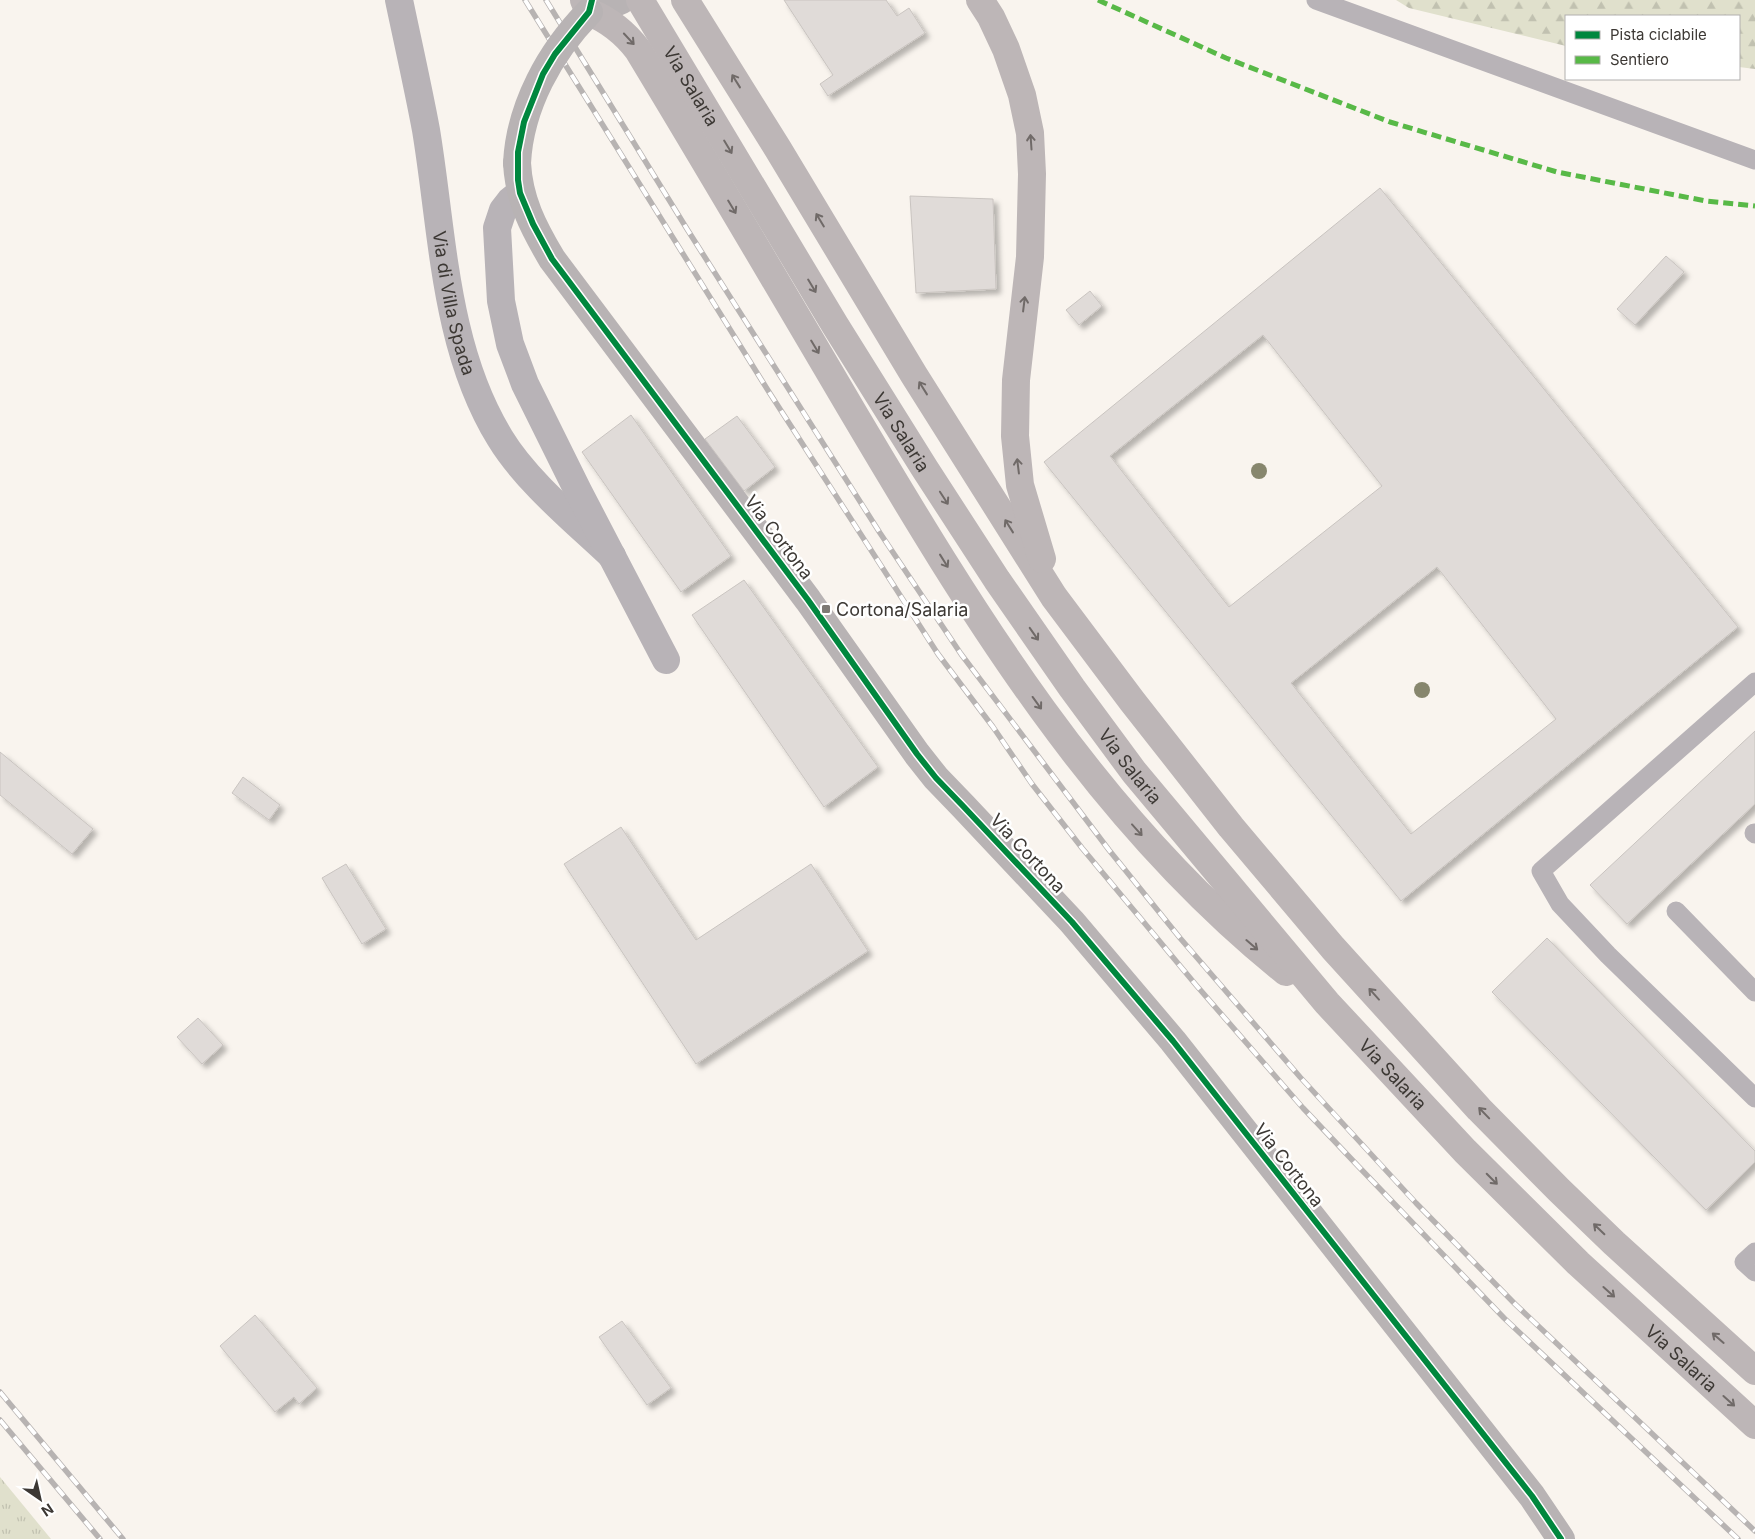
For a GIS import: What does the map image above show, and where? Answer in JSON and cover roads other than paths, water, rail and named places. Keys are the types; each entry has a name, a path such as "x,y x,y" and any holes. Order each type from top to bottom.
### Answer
{"main road":[{"name":"Via Salaria","path":"640,0 840,333 925,469 997,580 1072,688 1134,772 1327,1003 1465,1151 1571,1257 1755,1425"},
{"path":"685,0 778,149 914,375 1054,597 1231,828 1333,948 1480,1109 1559,1190 1755,1371"},
{"path":"980,0 991,17 1006,49 1022,95 1030,133 1032,174 1030,257 1016,380 1017,461 1024,501 1054,597"},
{"path":"588,4 616,27 638,50 902,494 999,648 1083,765 1126,818 1220,916 1260,952 1327,1003"}],"street":[{"name":"Via di Villa Spada","path":"399,0 426,130 450,297 466,362 475,388 500,438 533,480 612,556"},
{"path":"588,4 606,7 622,0"},
{"name":"Via Cortona","path":"588,4 543,74 524,122 518,152 517,163 520,193 533,224 552,259 808,600 917,754 943,785 1072,922 1172,1041 1532,1496 1561,1539"},
{"name":"Via di Villa Spada","path":"520,193 510,201 504,210 497,228 501,301 510,344 525,384 666,660"}],"lane":[{"path":"1316,0 1755,160"},
{"path":"1755,682 1541,871 1560,904 1608,955 1755,1098"},
{"path":"1676,911 1755,992"},
{"path":"1755,1252 1744,1262 1755,1272"}],"railway":[{"path":"525,0 769,392 938,654 993,727 1032,784 1082,848 1196,985 1303,1108 1358,1166 1504,1318 1738,1539"},
{"path":"546,0 687,229 880,533 961,654 1109,850 1180,938 1300,1077 1416,1203 1515,1304 1755,1531"},
{"path":"0,1392 123,1539"},
{"path":"0,1420 100,1539"}],"place":[{"name":"Cortona/Salaria","path":"826,609"}]}
